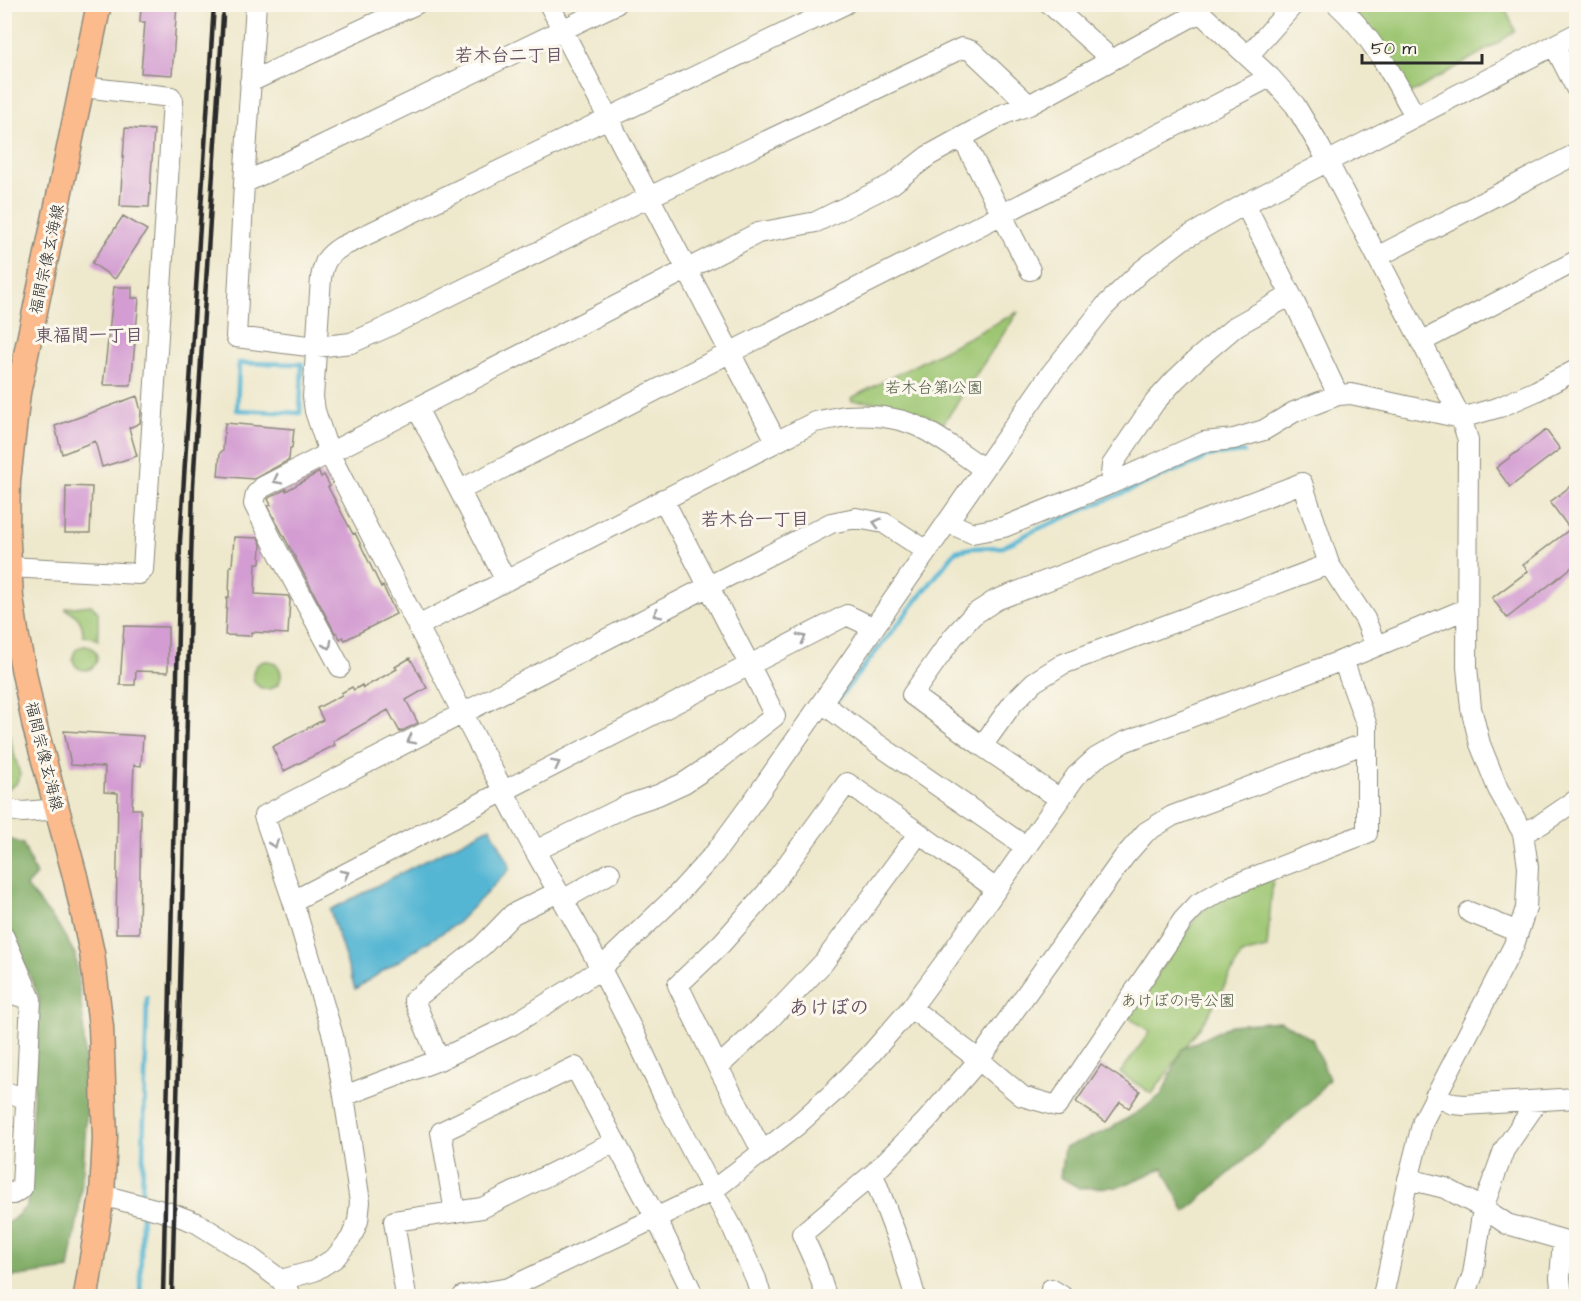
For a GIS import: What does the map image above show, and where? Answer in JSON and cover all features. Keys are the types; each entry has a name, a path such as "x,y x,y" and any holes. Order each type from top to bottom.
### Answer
{"main road":[{"name":"福間宗像玄海線","path":"86,1296 102,1195 105,1138 101,1027 92,953 9,617 7,528 8,481 18,393 99,4"}],"street":[{"path":"256,4 236,337 316,347 351,343 649,197 962,48 972,51 1029,105"},
{"path":"549,4 776,441"},
{"path":"244,183 616,4"},
{"path":"761,1296 756,1279 734,1231 667,1103 634,1033 590,948 535,851 329,453 314,404 316,347 323,263 330,254 390,222 845,4"},
{"path":"1050,4 1112,60"},
{"path":"1248,56 1294,4"},
{"path":"1338,4 1369,38 1388,66 1415,116"},
{"path":"250,82 413,5"},
{"path":"340,667 254,504 256,494 263,487 758,233 816,222 892,184 928,156 1004,114 1029,105 1112,60 1195,8 1270,76 1295,105 1328,162 1461,418 1468,440 1466,609 1467,668 1471,708 1480,744 1498,789 1522,833 1527,867 1526,908 1514,945 1423,1121 1408,1179 1387,1296"},
{"path":"344,1096 439,1060 512,1025 600,969 674,898 715,853 1049,376 1105,306 1141,271 1182,240 1245,204 1576,34"},
{"path":"1554,45 1576,88"},
{"path":"460,490 1002,215 1270,76"},
{"path":"9,567 139,574 143,570 173,101 171,97 83,87"},
{"path":"962,137 1030,270"},
{"path":"1377,257 1576,154"},
{"path":"1245,204 1338,395"},
{"path":"1421,342 1576,261"},
{"path":"1110,484 1112,465 1155,402 1175,380 1236,326 1291,295"},
{"path":"947,522 972,532 1004,527 1110,484 1204,442 1234,440 1263,430 1294,412 1338,395 1351,394 1461,418 1500,407 1576,370"},
{"path":"417,408 506,581"},
{"path":"418,626 815,422 847,416 891,418 916,425 984,469"},
{"path":"1060,799 912,695 953,637 973,615 996,600 1302,483 1329,564 1365,619 1376,646"},
{"path":"535,851 628,805 684,783 720,759 775,716 663,500"},
{"path":"102,1195 197,1223 243,1252 286,1288 335,1258 351,1238 358,1221 360,1202 333,1036 293,902 264,816 831,523 856,518 884,523 927,552"},
{"path":"982,746 1013,703 1034,682 1064,664 1329,564"},
{"path":"462,1296 509,1288 712,1191 763,1153 834,1092 911,1008 1076,776 1096,758 1124,742 1343,660 1466,609"},
{"path":"293,902 504,790 847,615 874,628"},
{"path":"911,1008 1022,1096 1057,1106 1177,928 1198,904 1226,888 1367,833 1367,726 1343,660"},
{"path":"822,703 1026,847"},
{"path":"826,1296 816,1265 802,1234 873,1174 926,1121 979,1060 1124,857 1146,832 1172,816 1366,743"},
{"path":"763,1153 678,985 722,943 767,892 847,783 996,889"},
{"path":"1522,833 1576,801"},
{"path":"4,810 23,812 58,809"},
{"path":"718,1067 769,1020 824,962 919,833"},
{"path":"439,1060 414,1000 482,946 513,914 610,873"},
{"path":"1468,912 1518,932"},
{"path":"4,937 31,999 22,1188 13,1194 4,1191"},
{"path":"4,992 31,999"},
{"path":"455,1212 441,1132 575,1067 656,1218 693,1296"},
{"path":"4,1092 26,1098"},
{"path":"1435,1096 1453,1104 1464,1105 1576,1098"},
{"path":"1465,1296 1473,1274 1484,1208 1504,1150 1537,1102"},
{"path":"406,1296 394,1221 482,1208 615,1142"},
{"path":"873,1174 901,1248 915,1296"},
{"path":"1408,1179 1445,1188 1484,1208 1507,1224 1563,1240 1560,1278 1562,1296"}],"green space":[{"path":"1365,5 1504,5 1515,31 1410,94 1356,15"},
{"name":"若木台第1公園","path":"1018,312 943,424 899,406 852,401 851,398"},
{"path":"91,605 98,612 98,640 83,636 79,620 66,610 66,608"},
{"path":"85,646 93,650 97,658 93,666 85,670 77,666 73,658 77,650"},
{"path":"267,661 277,665 281,675 277,685 267,689 257,685 253,675 257,665"},
{"path":"4,717 20,775 16,784 5,791"},
{"path":"4,837 23,844 36,875 26,886 58,925 75,954 83,1020 87,1107 78,1217 69,1269 5,1278 5,1223 10,1222 27,1206 39,997 5,922"},
{"name":"あけぼの1号公園","path":"1273,877 1267,948 1242,954 1207,1017 1152,1094 1120,1073 1150,1032 1128,1016 1198,915 1212,904"},
{"path":"1280,1021 1312,1039 1329,1079 1307,1105 1185,1212 1163,1168 1119,1187 1079,1188 1060,1177 1064,1148 1108,1130 1143,1109 1162,1094 1182,1049 1231,1025"}],"water":[{"path":"490,827 510,869 456,924 355,989 330,910"}],"building":[{"path":"153,4 177,4 172,75 141,73 145,22 140,22 141,6 153,7"},
{"path":"125,128 154,130 149,207 120,206"},
{"path":"123,216 147,230 115,279 92,263"},
{"path":"114,287 132,287 132,298 139,298 131,385 103,385"},
{"path":"137,396 141,411 140,423 129,428 137,456 102,467 95,441 62,454 55,426"},
{"path":"225,423 294,429 289,460 254,479 218,476"},
{"path":"1546,430 1560,449 1510,487 1496,468"},
{"path":"319,472 321,477 324,475 330,486 328,487 353,534 355,533 396,614 345,640 343,637 340,639 335,633 268,506 271,505 268,499 270,497 286,489 286,491"},
{"path":"1576,482 1576,564 1507,618 1492,598 1528,571 1523,565 1570,529 1550,502"},
{"path":"66,486 92,487 90,533 65,533"},
{"path":"234,537 258,538 261,544 260,563 256,563 255,594 288,596 290,600 288,634 251,632 251,636 225,635"},
{"path":"124,626 168,627 168,672 136,671 135,685 120,685"},
{"path":"410,658 427,688 406,700 418,723 400,732 388,710 333,741 335,745 284,771 272,747 323,720 317,708 352,687 354,690 362,685 363,688 397,669 395,667"},
{"path":"64,731 143,736 141,766 134,765 132,809 141,809 139,933 116,933 118,793 104,792 105,767 71,765"},
{"path":"1101,1065 1140,1091 1129,1108 1120,1102 1106,1122 1076,1102"}],"waterway":[{"path":"239,363 302,364 300,413 237,410 239,363"},
{"path":"835,703 956,551 1003,547 1033,531 1198,462 1206,456 1244,452"},
{"path":"142,1202 147,998"},
{"path":"140,1296 142,1210"}],"railway":[{"path":"163,1296 180,541 214,4"},
{"path":"172,1296 193,486 223,16"}],"district":[{"name":"若木台二丁目","path":"509,55"},
{"name":"東福間一丁目","path":"89,335"},
{"name":"若木台一丁目","path":"755,519"},
{"name":"あけぼの","path":"829,1007"}]}
